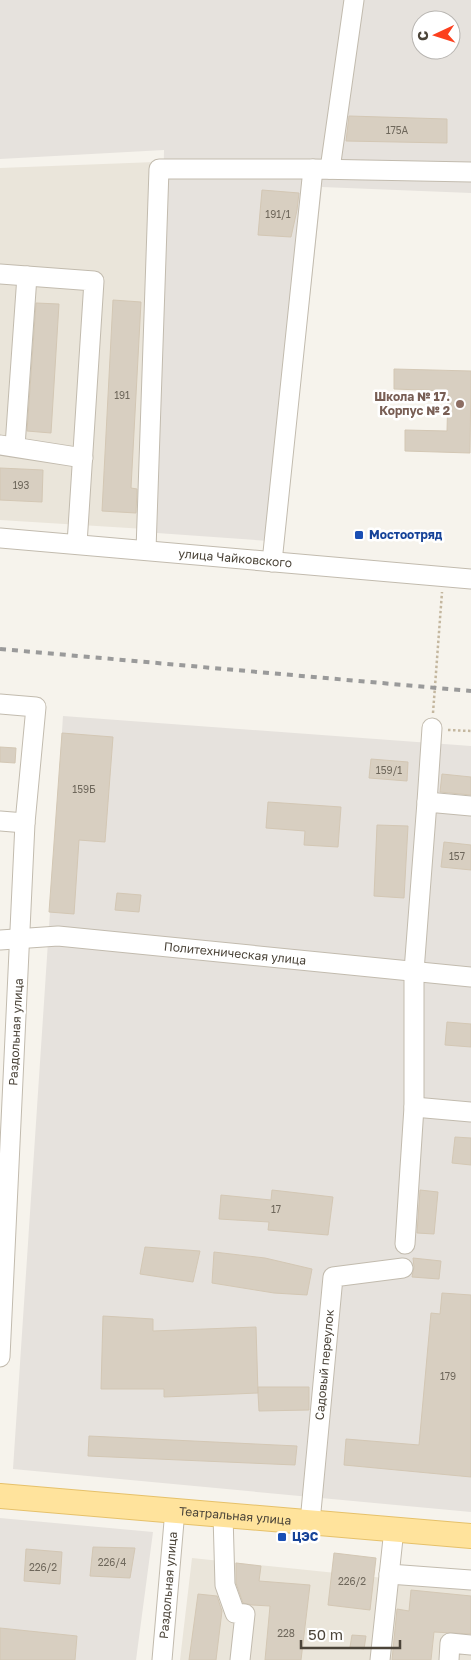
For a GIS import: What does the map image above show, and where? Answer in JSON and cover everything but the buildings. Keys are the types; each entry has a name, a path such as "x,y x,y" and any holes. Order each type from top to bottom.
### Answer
{"main road":[{"name":"Театральная улица","path":"0,1496 471,1536"}],"street":[{"path":"272,562 321,169 354,0"},
{"path":"146,550 159,169 321,169 471,172"},
{"path":"0,274 94,281 77,544"},
{"path":"27,276 8,446 83,458"},
{"name":"улица Чайковского","path":"0,538 471,579"},
{"name":"Раздольная улица","path":"0,704 36,707 25,823 0,1357"},
{"path":"405,1244 414,1107 414,971 432,728"},
{"path":"427,802 471,806"},
{"path":"0,821 25,823"},
{"name":"Политехническая улица","path":"0,940 58,936 471,977"},
{"path":"414,1107 471,1112"},
{"name":"Садовый переулок","path":"310,1522 333,1277 403,1268"},
{"name":"Раздольная улица","path":"162,1660 175,1510"},
{"path":"223,1515 225,1585 235,1613 245,1614 240,1660"},
{"path":"380,1660 394,1529"},
{"path":"389,1574 471,1580"},
{"path":"448,1660 450,1643 471,1645"}],"path":[{"path":"443,577 432,728 471,731"}],"shaded area":[{"path":"0,0 471,0 471,193 322,187 283,542 157,533 164,150 0,159"},
{"path":"155,162 145,529 0,520 0,168"},
{"path":"63,716 471,746 471,1512 13,1469"},
{"path":"0,1518 153,1532 136,1660 0,1660"},
{"path":"192,1558 471,1587 471,1660 180,1660"}],"railway":[{"path":"0,649 471,691"}],"place":[{"name":"Школа № 17. Корпус № 2","path":"460,404"},
{"name":"Мостоотряд","path":"359,535"},
{"name":"ЦЭС","path":"282,1537"}]}
